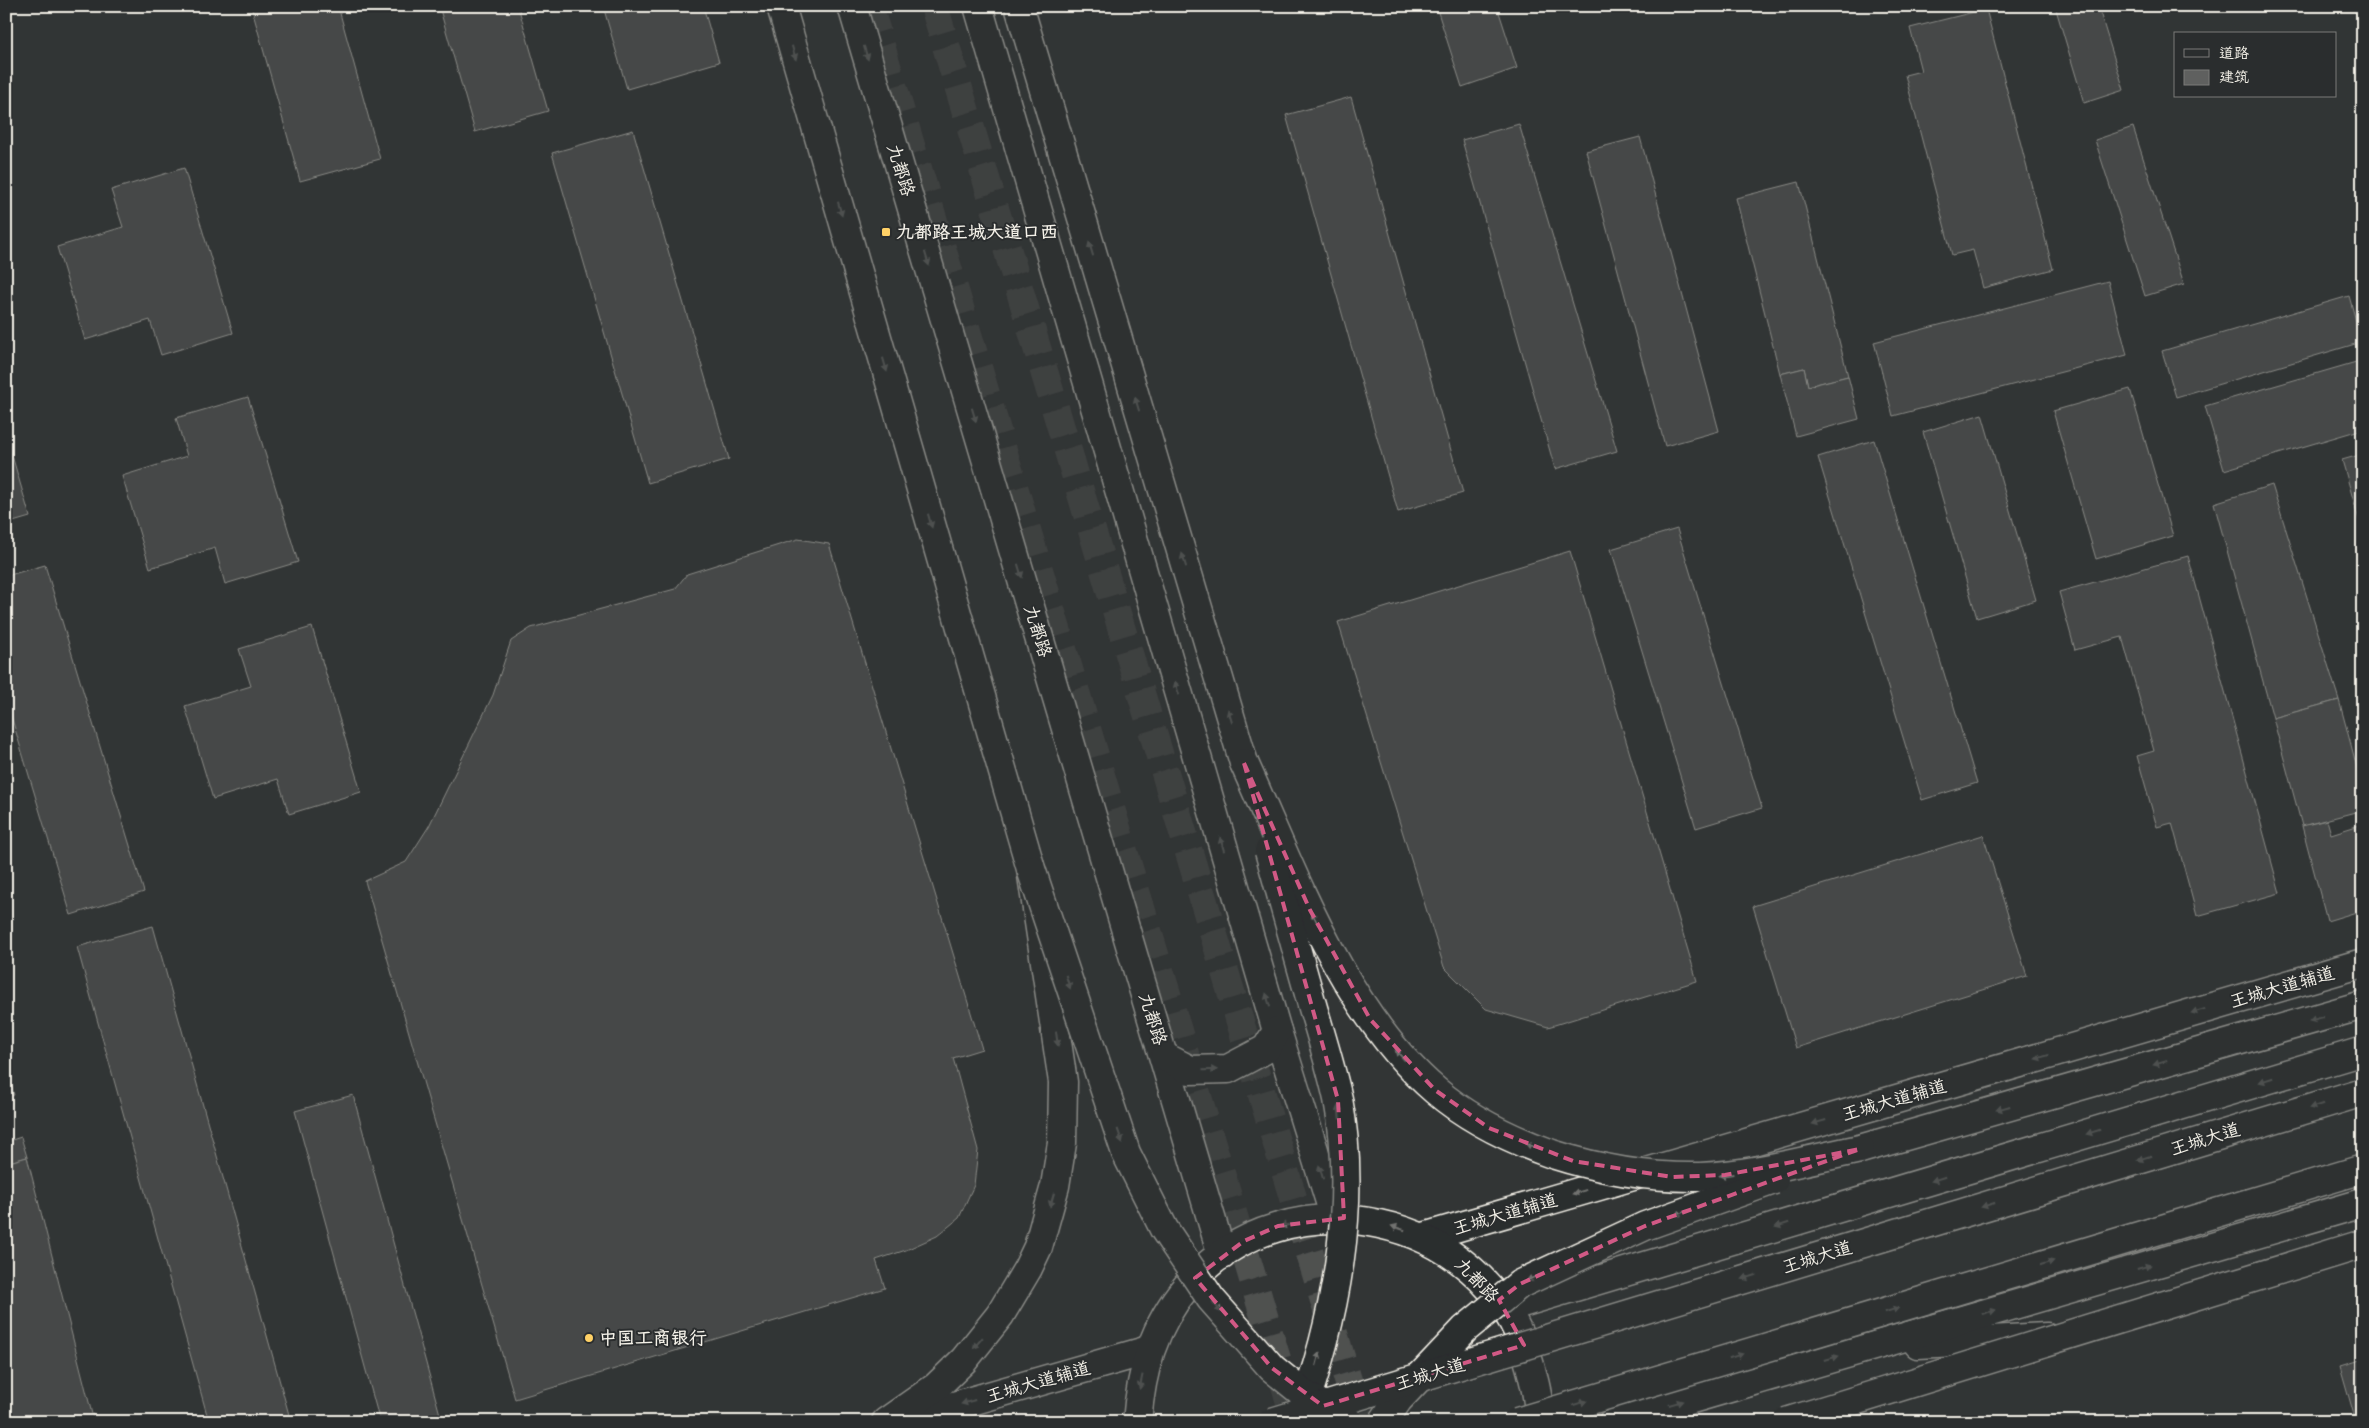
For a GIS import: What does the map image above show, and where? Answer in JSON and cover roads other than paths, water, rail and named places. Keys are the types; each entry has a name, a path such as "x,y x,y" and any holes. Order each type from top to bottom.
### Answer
{"main road":[{"path":"781,6 1031,869 1126,1153 1164,1229 1211,1299 1272,1368 1304,1394 1349,1422"},
{"name":"九都路","path":"852,6 1165,1057 1222,1256"},
{"path":"978,6 1277,1031 1335,1218"},
{"path":"1019,6 1244,763 1338,1100 1344,1167 1344,1224 1338,1279 1319,1357 1298,1422"},
{"path":"1244,763 1310,910 1351,991 1388,1042 1435,1090 1482,1123 1535,1148 1573,1161 1612,1169 1672,1177 1725,1175 1860,1149"},
{"path":"886,1422 936,1387 964,1360 1000,1315 1028,1268 1038,1247 1056,1186 1062,1144 1063,1082 1031,869"},
{"name":"王城大道辅道","path":"1424,1237 2363,964"},
{"path":"1383,1422 1398,1400 1465,1329 1520,1284 1645,1226 1860,1149 2363,1005"},
{"path":"1165,1057 1190,1070 1228,1069 1266,1049 1277,1031"},
{"path":"1505,1308 2363,1051"},
{"name":"王城大道","path":"1272,1422 2363,1092"},
{"path":"1517,1422 2363,1169"},
{"path":"1613,1422 2363,1203"},
{"name":"九都路","path":"1137,1422 1140,1385 1150,1350 1165,1316 1187,1286 1222,1256 1244,1241 1278,1226 1316,1219 1335,1218 1390,1226 1424,1237 1463,1263 1482,1280 1505,1308 1522,1339 1540,1410 1539,1422"},
{"path":"1786,1422 2363,1244"},
{"path":"1792,1422 2108,1333 2363,1257"},
{"path":"1869,1347 2108,1333"},
{"name":"王城大道辅道","path":"898,1422 1150,1350"},
{"path":"1851,1422 1958,1369"}],"tunnel":[{"path":"869,6 1296,1422"},
{"path":"934,6 1360,1420"}],"place":[{"name":"九都路王城大道口西","path":"886,232"},
{"name":"中国工商银行","path":"589,1338"}]}
